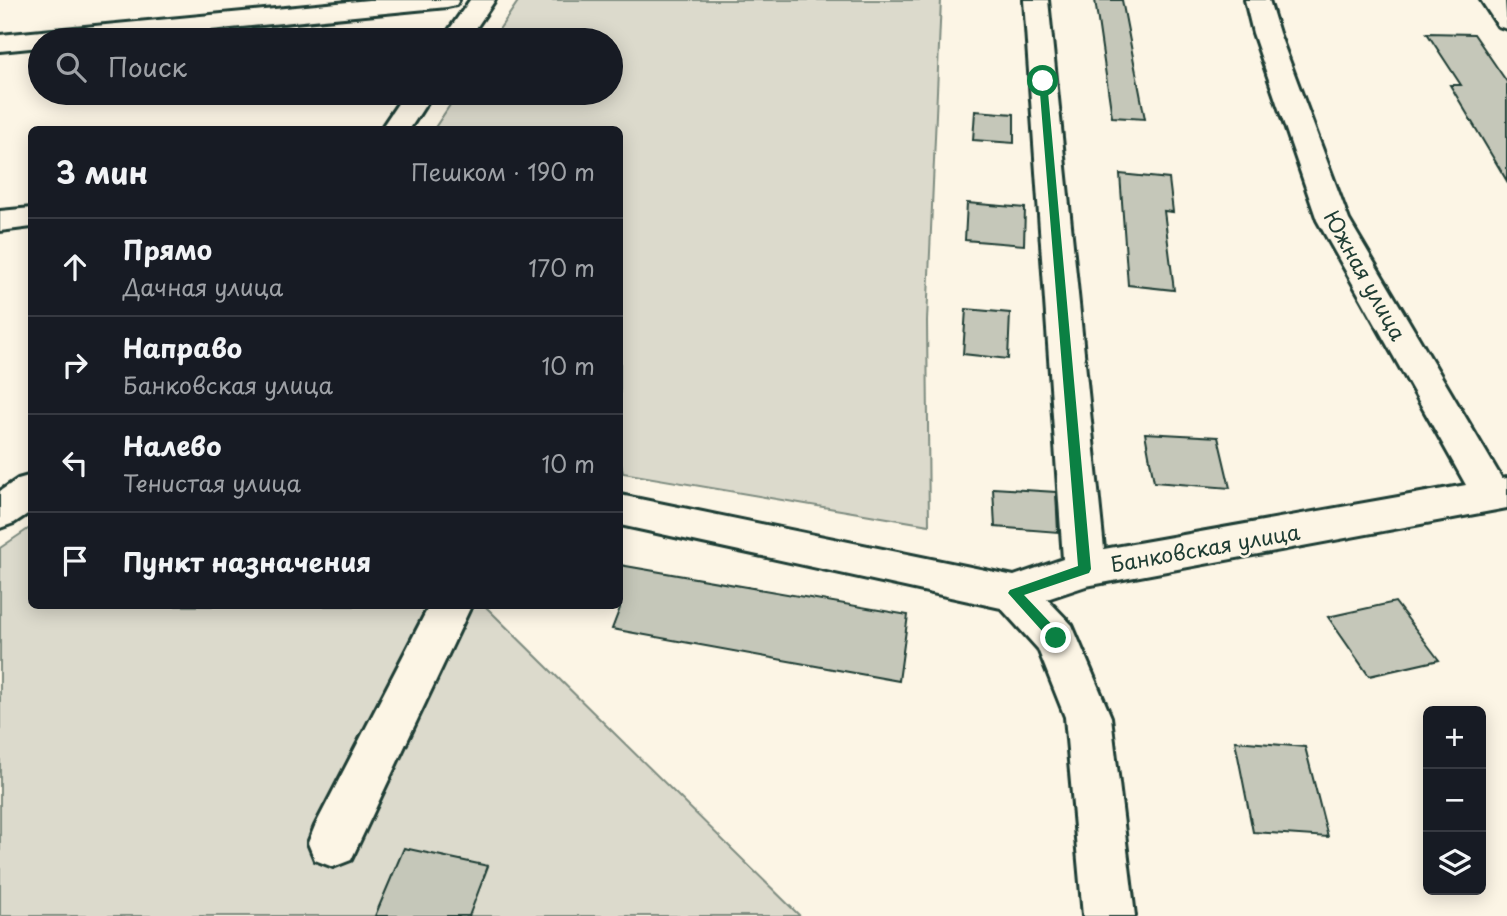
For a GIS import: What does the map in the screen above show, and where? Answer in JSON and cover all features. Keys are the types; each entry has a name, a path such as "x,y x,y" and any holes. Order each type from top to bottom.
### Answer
{"street":[{"path":"156,28 447,0"},
{"path":"463,28 483,0"},
{"path":"1037,0 1085,569"},
{"name":"Южная улица","path":"1257,0 1266,33 1333,220 1499,494"},
{"path":"1493,0 1507,21"},
{"path":"0,43 28,40"},
{"path":"397,126 411,105"},
{"path":"0,221 28,218"},
{"path":"0,512 28,493"},
{"name":"Банковская улица","path":"1014,593 1085,569 1499,494"},
{"path":"623,511 1014,593 1056,638 1088,717 1110,916"},
{"path":"333,843 449,609"}],"shaded area":[{"path":"519,0 941,0 927,321 929,525 623,473 623,126 436,126 450,105 623,105 623,28 500,28"},
{"path":"28,529 28,609 488,609 800,916 0,916 0,548"}],"building":[{"path":"1095,0 1122,0 1145,119 1112,117"},
{"path":"1427,33 1474,34 1507,82 1507,181 1450,85 1461,85"},
{"path":"975,111 1014,114 1014,143 973,140"},
{"path":"1120,174 1169,179 1173,212 1164,211 1174,290 1128,285"},
{"path":"967,203 1025,208 1024,245 965,240"},
{"path":"966,309 1010,313 1008,359 963,354"},
{"path":"1145,433 1218,437 1230,488 1154,482"},
{"path":"993,488 1056,492 1058,532 995,527"},
{"path":"623,566 908,615 899,681 612,629 620,609 623,609"},
{"path":"1395,602 1439,660 1369,676 1328,617"},
{"path":"1235,741 1305,747 1328,837 1253,832"},
{"path":"404,848 488,866 469,916 375,916"}],"route":[{"path":"1043,81 1085,569 1014,593 1056,638"}]}
